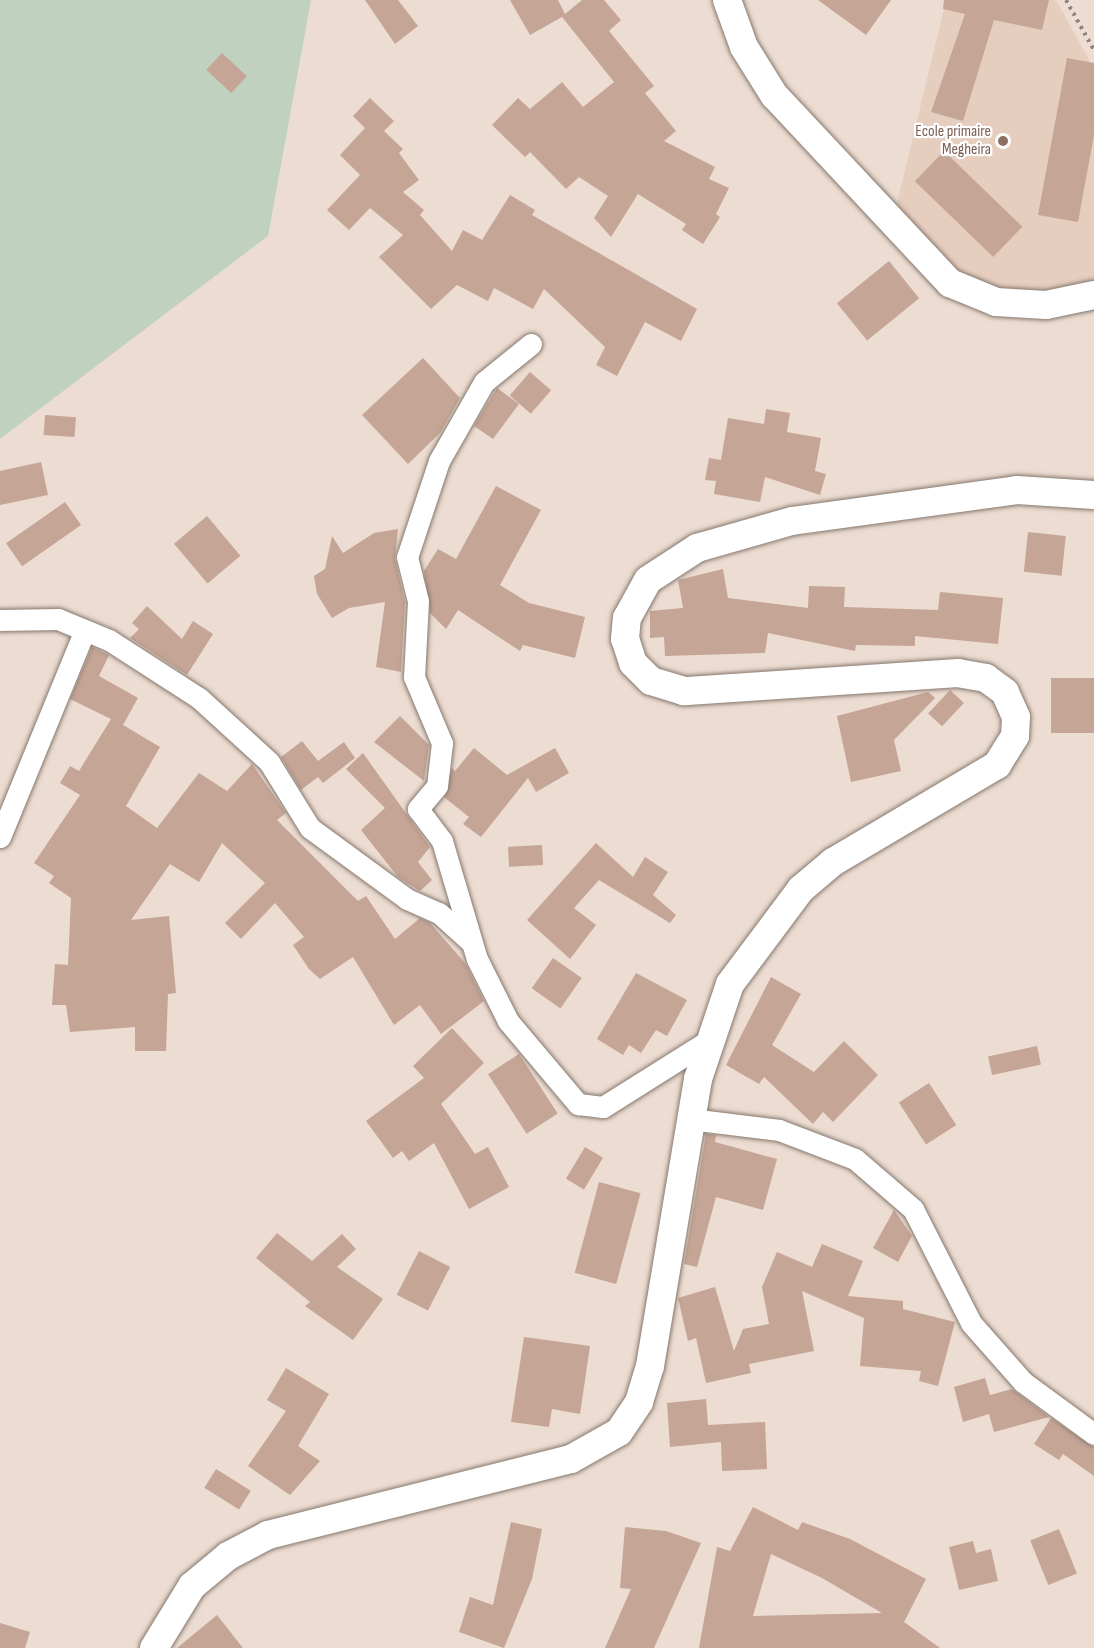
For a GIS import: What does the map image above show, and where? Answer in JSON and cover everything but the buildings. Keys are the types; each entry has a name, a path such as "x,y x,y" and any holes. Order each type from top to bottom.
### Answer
{"main road":[{"path":"727,0 744,47 774,95 950,283 996,302 1046,305 1094,295"},
{"path":"154,1648 192,1586 228,1556 268,1535 572,1459 619,1432 639,1402 650,1366 690,1119 708,1041 730,984 801,889 833,862 998,765 1015,736 1016,717 1005,692 986,678 958,673 684,691 651,681 633,663 625,639 627,618 648,580 697,548 792,521 1017,490 1094,495"}],"street":[{"path":"531,344 484,382 439,461 407,557 418,601 414,677 442,743 437,786 418,809 442,841 471,941 508,1021 578,1104 603,1107 708,1041"},
{"path":"0,620 58,619 84,632 109,640 199,699 269,762 310,828 407,899 439,913 471,941"},
{"path":"0,837 84,632"},
{"path":"690,1119 779,1130 855,1159 913,1209 970,1323 1023,1382 1094,1434"}],"path":[{"path":"1066,0 1094,50"}],"shaded area":[{"name":"Ecole primaire Megheira","path":"946,0 1056,0 1094,69 1094,284 1011,298 956,270 895,212"}],"green space":[{"path":"0,0 311,0 268,236 0,439"}],"place":[{"name":"Ecole primaire Megheira","path":"1003,141"}]}
